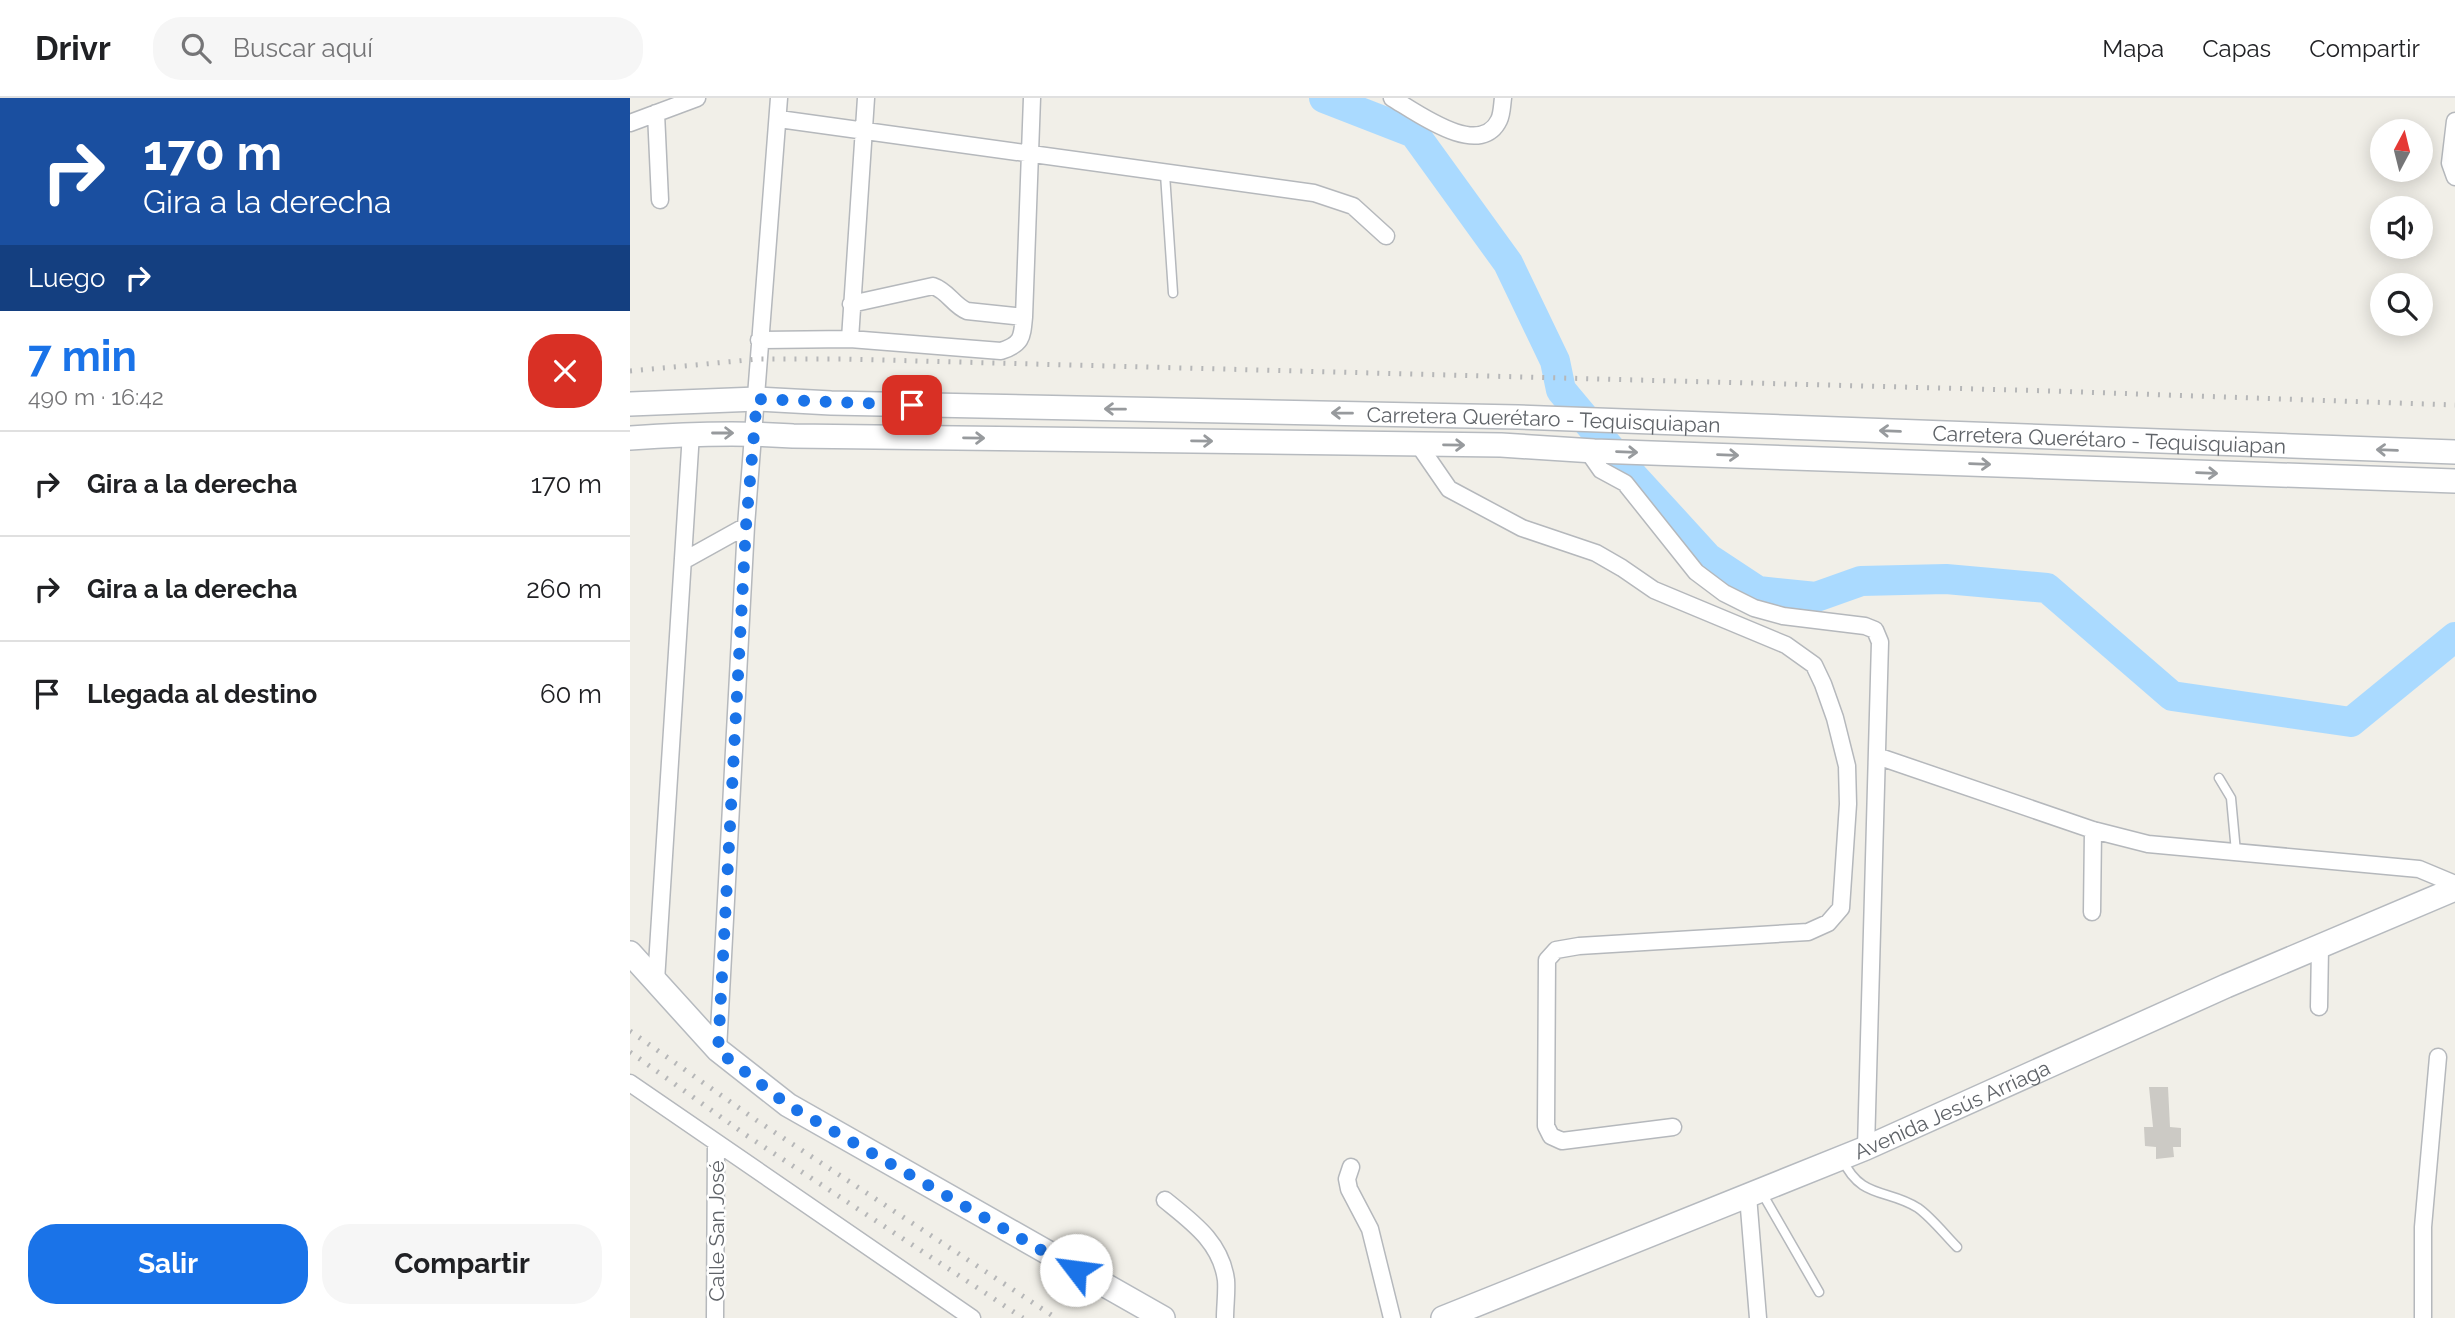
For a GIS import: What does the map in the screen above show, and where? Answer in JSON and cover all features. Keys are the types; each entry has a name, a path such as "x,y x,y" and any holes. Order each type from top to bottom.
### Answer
{"main road":[{"name":"Carretera Querétaro - Tequisquiapan","path":"630,404 757,399 845,404 1582,419 2455,452"},
{"name":"Carretera Querétaro - Tequisquiapan","path":"630,438 691,433 754,433 793,436 1418,444 2455,481"},
{"name":"Avenida Jesús Arriaga","path":"1443,1318 1866,1148 2455,887"},
{"path":"630,953 718,1051 788,1105 1163,1318"}],"street":[{"path":"630,123 697,98"},
{"path":"718,1051 746,526 779,98"},
{"path":"850,339 866,98"},
{"path":"759,340 850,339 1001,351 1015,346 1022,337 1024,317 1032,98"},
{"path":"1392,98 1440,126 1462,135 1479,135 1491,131 1500,118 1503,98"},
{"path":"656,113 660,200"},
{"path":"779,119 1314,193 1353,206 1386,236"},
{"path":"2455,121 2450,163 2455,177"},
{"path":"851,304 933,286 943,289 967,311 1024,317"},
{"path":"656,981 691,433"},
{"path":"1418,444 1448,489 1522,528 1595,553 1654,590 1786,645 1814,665 1823,684 1847,766 1848,804 1840,908 1828,923 1808,932 1579,946 1556,950 1547,960 1546,1126 1551,1136 1562,1140 1674,1127"},
{"path":"1590,450 1601,470 1625,483 1696,572 1724,593 1754,608 1783,616 1864,625 1875,631 1880,642 1866,1148"},
{"path":"683,561 746,526"},
{"path":"1877,756 2093,830 2148,844 2419,869 2455,887"},
{"path":"2092,912 2093,830"},
{"path":"2319,1007 2320,947"},
{"path":"2423,1318 2423,1227 2438,1057"},
{"path":"630,1083 972,1318"},
{"name":"Calle San José","path":"715,1318 716,1143"},
{"path":"1351,1167 1347,1179 1349,1189 1370,1229 1392,1318"},
{"path":"1755,1194 1758,1318"},
{"path":"1165,1200 1207,1236 1218,1252 1226,1279 1225,1318"}],"lane":[{"path":"1165,174 1173,293"},
{"path":"2219,778 2231,798 2236,852"},
{"path":"1842,1158 1860,1185 1876,1194 1905,1201 1921,1210 1957,1247"},
{"path":"1755,1194 1819,1292"}],"building":[{"path":"2149,1087 2168,1087 2170,1127 2181,1128 2181,1147 2173,1147 2174,1157 2156,1159 2156,1147 2145,1146 2144,1127 2153,1127"}],"waterway":[{"path":"1324,98 1414,133 1508,263 1555,361 1561,390 1633,476 1708,558 1758,591 1816,597 1861,581 1946,579 2047,588 2172,696 2351,722 2455,637"}],"railway":[{"path":"630,371 759,359 844,359 2052,391 2455,405"},
{"path":"630,1031 756,1120 1056,1318"},
{"path":"630,1052 746,1135 1023,1318"}],"route":[{"path":"912,405 757,399 746,526 718,1051 788,1105 1076,1270"}]}
